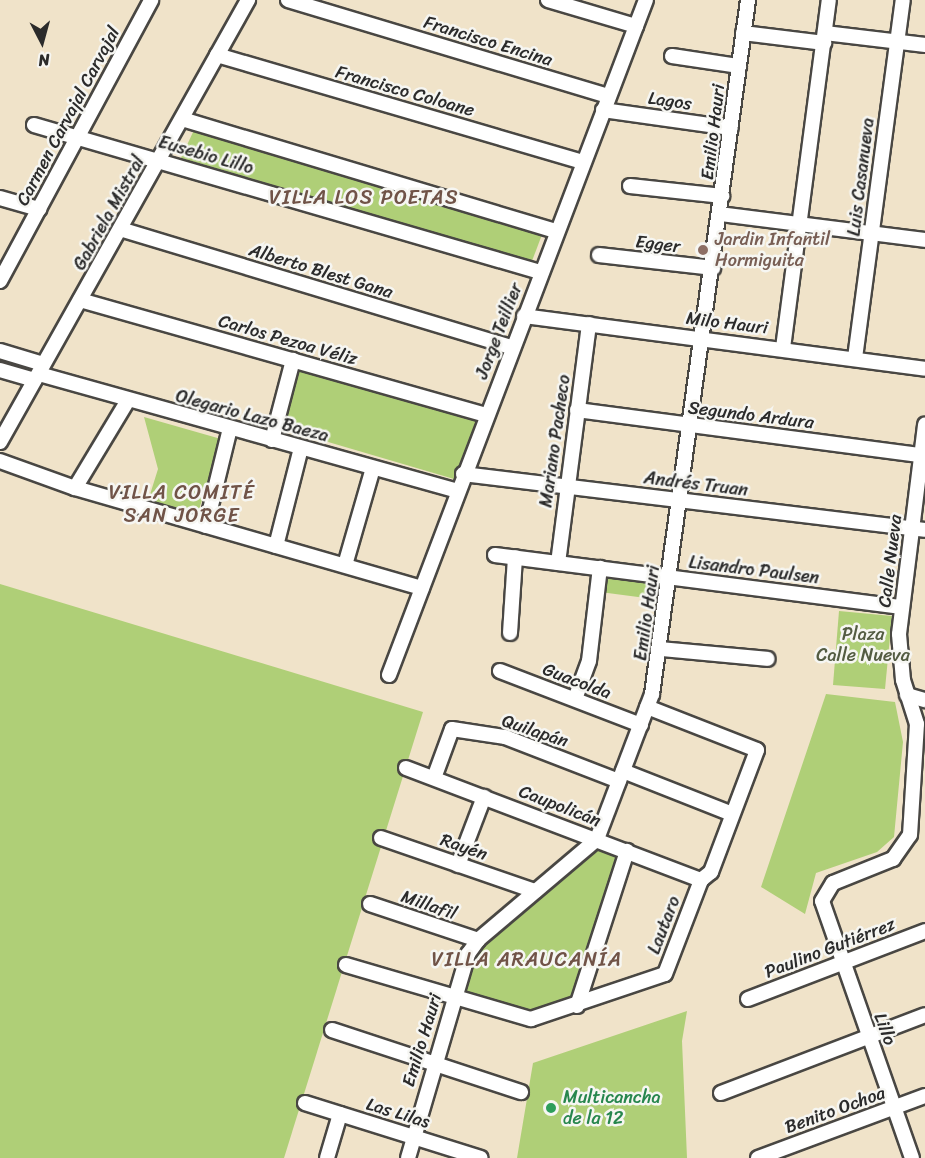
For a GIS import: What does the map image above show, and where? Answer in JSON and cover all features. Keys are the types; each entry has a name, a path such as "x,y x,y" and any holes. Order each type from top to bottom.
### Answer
{"street":[{"name":"Carmen Carvajal Carvajal","path":"1,278 151,0"},
{"name":"Gabriela Mistral","path":"0,442 248,0"},
{"name":"Francisco Encina","path":"288,0 609,96"},
{"path":"548,0 636,26"},
{"name":"Jorge Teillier","path":"389,675 463,474 646,0"},
{"name":"Emilio Hauri","path":"408,1158 433,1064 468,954 478,940 597,839 647,707 661,649 669,577 704,338 739,66 745,0"},
{"path":"783,348 830,0"},
{"name":"Luis Casanueva","path":"855,358 903,0"},
{"path":"743,33 925,45"},
{"name":"Francisco Coloane","path":"217,55 583,162"},
{"path":"672,56 739,66"},
{"name":"Lagos","path":"603,110 731,128"},
{"name":"Eusebio Lillo","path":"182,119 556,231"},
{"name":"Eusebio Lillo","path":"34,125 540,272"},
{"path":"630,186 722,196"},
{"path":"0,198 39,209"},
{"path":"720,214 925,240"},
{"name":"Alberto Blest Gana","path":"120,229 512,347"},
{"name":"Egger","path":"599,255 713,268"},
{"name":"Carlos Pezoa Véliz","path":"80,300 486,414"},
{"name":"Milo Hauri","path":"524,316 783,348 925,369"},
{"name":"Mariano Pacheco","path":"558,562 589,324"},
{"path":"0,351 39,373"},
{"path":"272,440 293,360"},
{"path":"0,369 39,373"},
{"name":"Olegario Lazo Baeza","path":"39,373 128,400 457,491"},
{"path":"75,488 128,400"},
{"name":"Segundo Ardura","path":"577,410 921,455"},
{"name":"Calle Nueva","path":"824,912 823,896 833,883 887,862 903,850 910,836 920,774 921,725 907,695 899,648 902,607 918,529 921,455 925,426"},
{"path":"206,525 230,428"},
{"path":"276,546 301,448"},
{"path":"0,461 75,488 422,588"},
{"path":"345,565 373,468"},
{"name":"Andrés Truan","path":"463,474 918,529"},
{"name":"Lisandro Paulsen","path":"495,555 902,607"},
{"path":"510,633 515,557"},
{"path":"575,699 589,661 600,568"},
{"path":"661,649 768,659"},
{"name":"Guacolda","path":"500,671 641,725"},
{"path":"907,695 925,700"},
{"name":"Lautaro","path":"346,965 531,1019 577,1006 665,974 701,880 711,872 757,750 647,707"},
{"name":"Quilapán","path":"434,778 452,729 505,737 732,814"},
{"name":"Caupolicán","path":"406,768 701,880"},
{"path":"458,865 484,797"},
{"name":"Rayén","path":"381,838 535,891"},
{"path":"577,1006 627,851"},
{"name":"Millafil","path":"370,904 478,940"},
{"name":"Lillo","path":"824,912 912,1158"},
{"name":"Paulino Gutiérrez","path":"748,999 925,931"},
{"path":"721,1093 925,1015"},
{"path":"332,1030 521,1092"},
{"name":"Benito Ochoa","path":"758,1158 925,1096"},
{"name":"Las Lilas","path":"305,1103 481,1158"},
{"path":"327,1158 340,1114"}],"green space":[{"path":"194,130 543,232 532,261 181,158"},
{"path":"301,362 479,417 454,479 284,429"},
{"path":"144,417 221,439 198,513 148,501 158,469"},
{"path":"602,573 664,581 661,600 600,592"},
{"path":"0,584 423,712 284,1158 0,1158"},
{"name":"Plaza Calle Nueva","path":"839,611 892,616 885,689 833,685"},
{"path":"826,694 895,702 903,742 894,837 877,852 816,873 805,914 761,887"},
{"name":"VILLA ARAUCANÍA","path":"597,841 625,852 576,1004 543,1016 456,996 469,956"},
{"path":"687,1011 682,1041 687,1158 517,1158 533,1063"}],"place":[{"name":"Jardin Infantil Hormiguita","path":"703,250"},
{"name":"Multicancha de la 12","path":"551,1108"}],"district":[{"name":"VILLA LOS POETAS","path":"364,197"},
{"name":"VILLA COMITÉ SAN JORGE","path":"182,504"},
{"name":"VILLA ARAUCANÍA","path":"527,959"}]}
